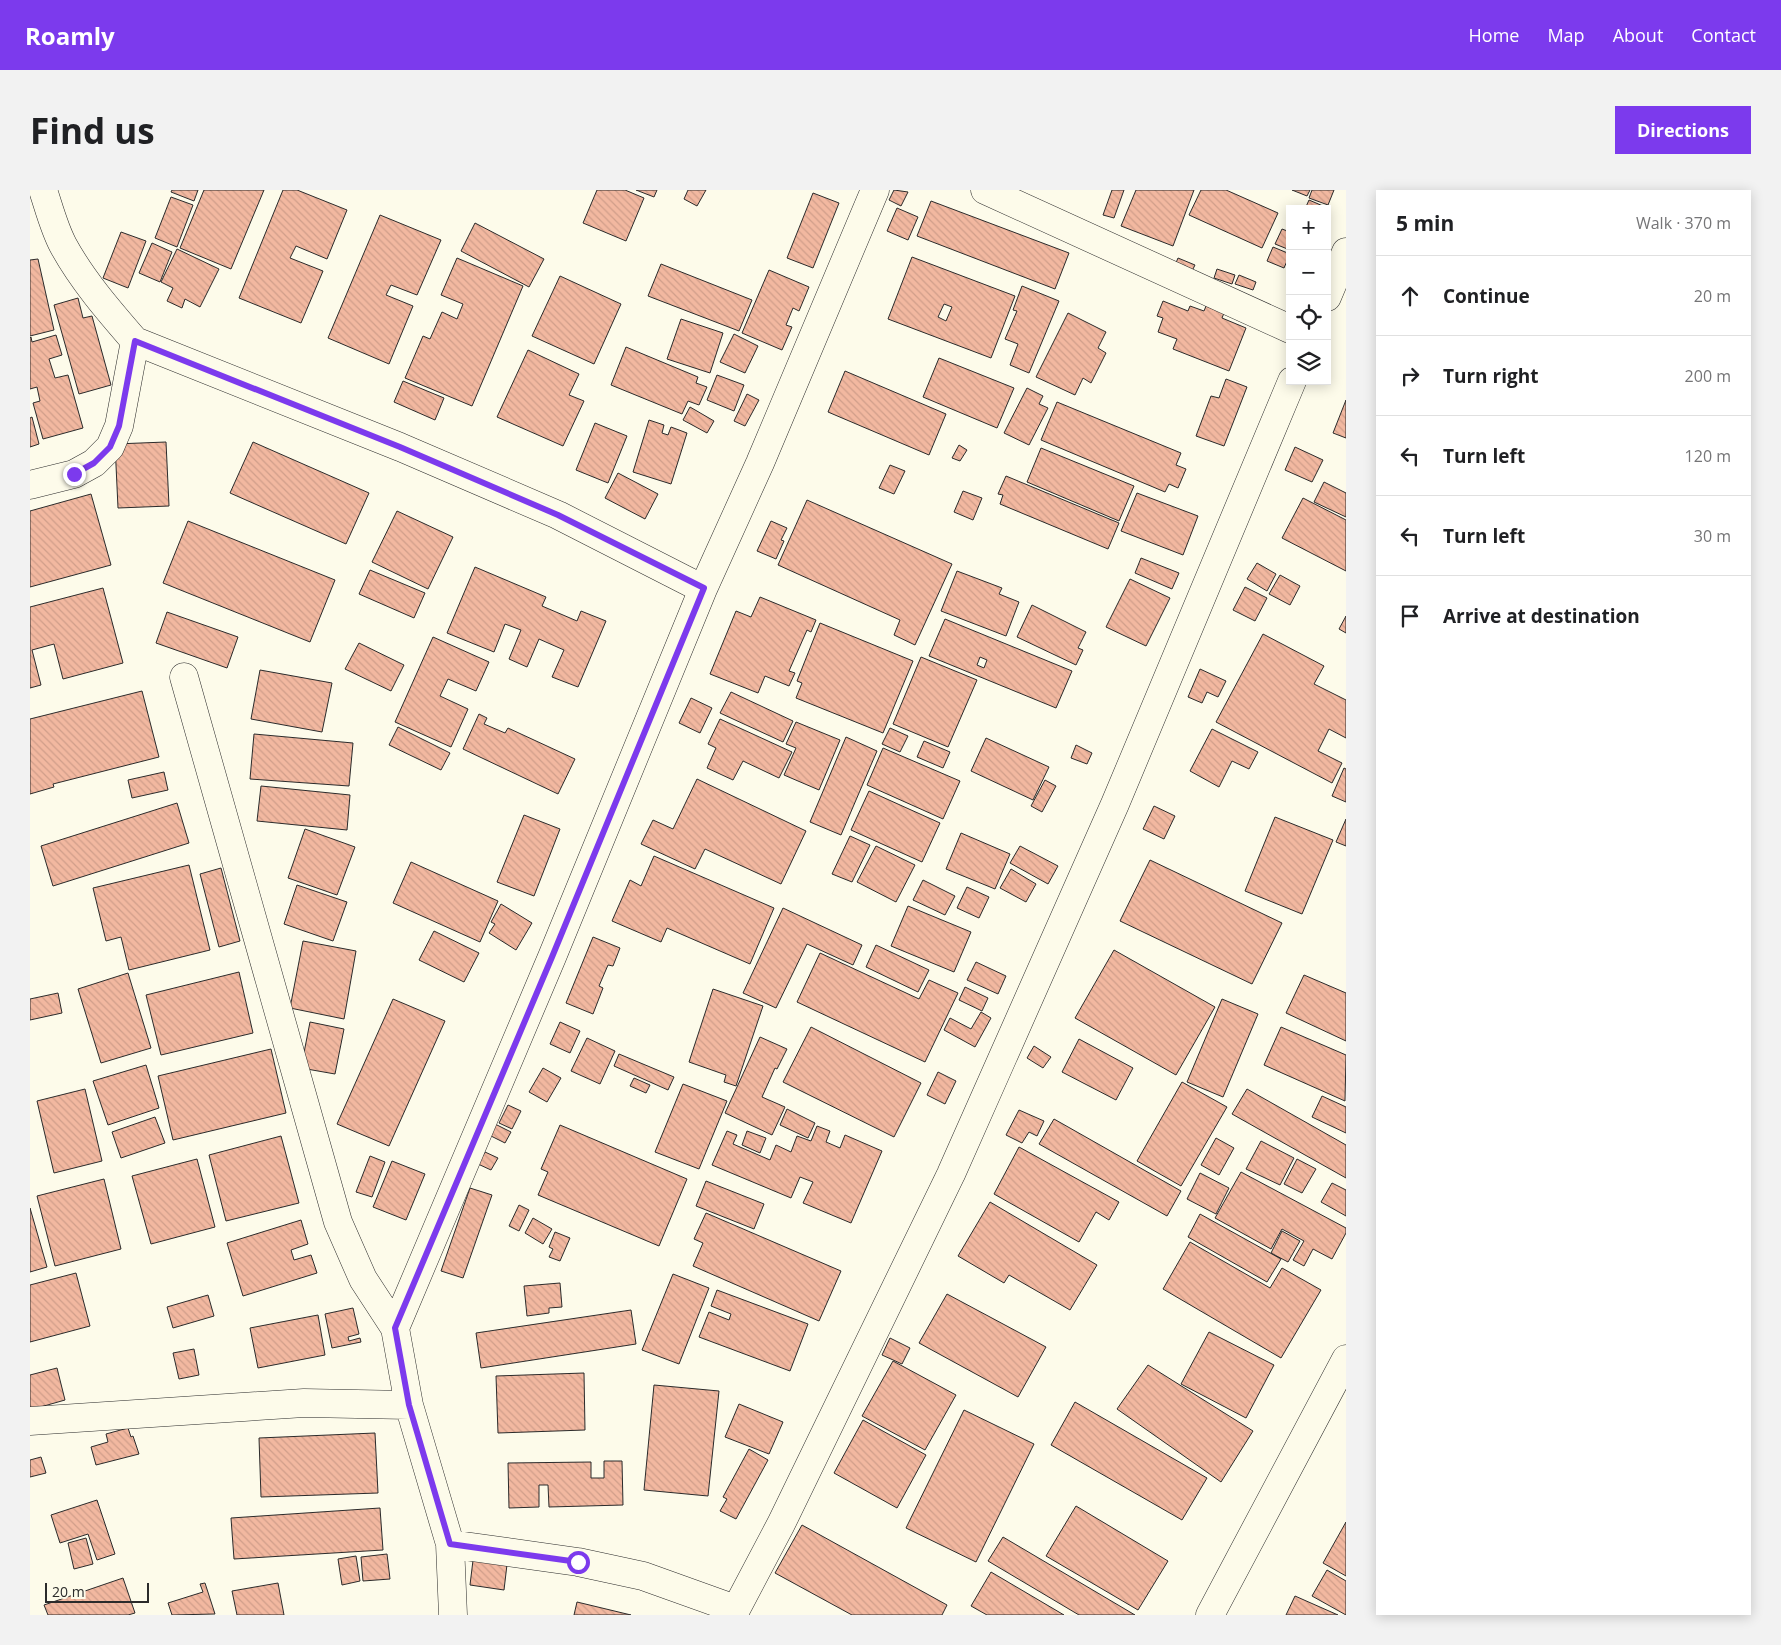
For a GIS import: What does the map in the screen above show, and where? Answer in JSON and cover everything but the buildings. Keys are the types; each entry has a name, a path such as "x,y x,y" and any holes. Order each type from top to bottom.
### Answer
{"street":[{"path":"43,190 62,243 80,272 135,341 400,447 558,515 704,588"},
{"path":"395,1328 548,966 704,588 760,463 875,190"},
{"path":"985,190 1286,327"},
{"path":"1327,295 1346,252"},
{"path":"30,485 74,474 94,463 110,447 119,426 135,341"},
{"path":"450,1544 578,1562 643,1576 734,1612 781,1524 951,1174 1115,804 1290,385"},
{"path":"184,677 338,1222 363,1279 395,1328 409,1405 450,1544 453,1615"},
{"path":"1210,1615 1346,1360"},
{"path":"30,1421 304,1403 409,1405"}],"route":[{"path":"74,474 94,463 110,447 119,426 135,341 400,447 558,515 704,588 552,957 395,1328 409,1405 450,1544 578,1562"}]}
